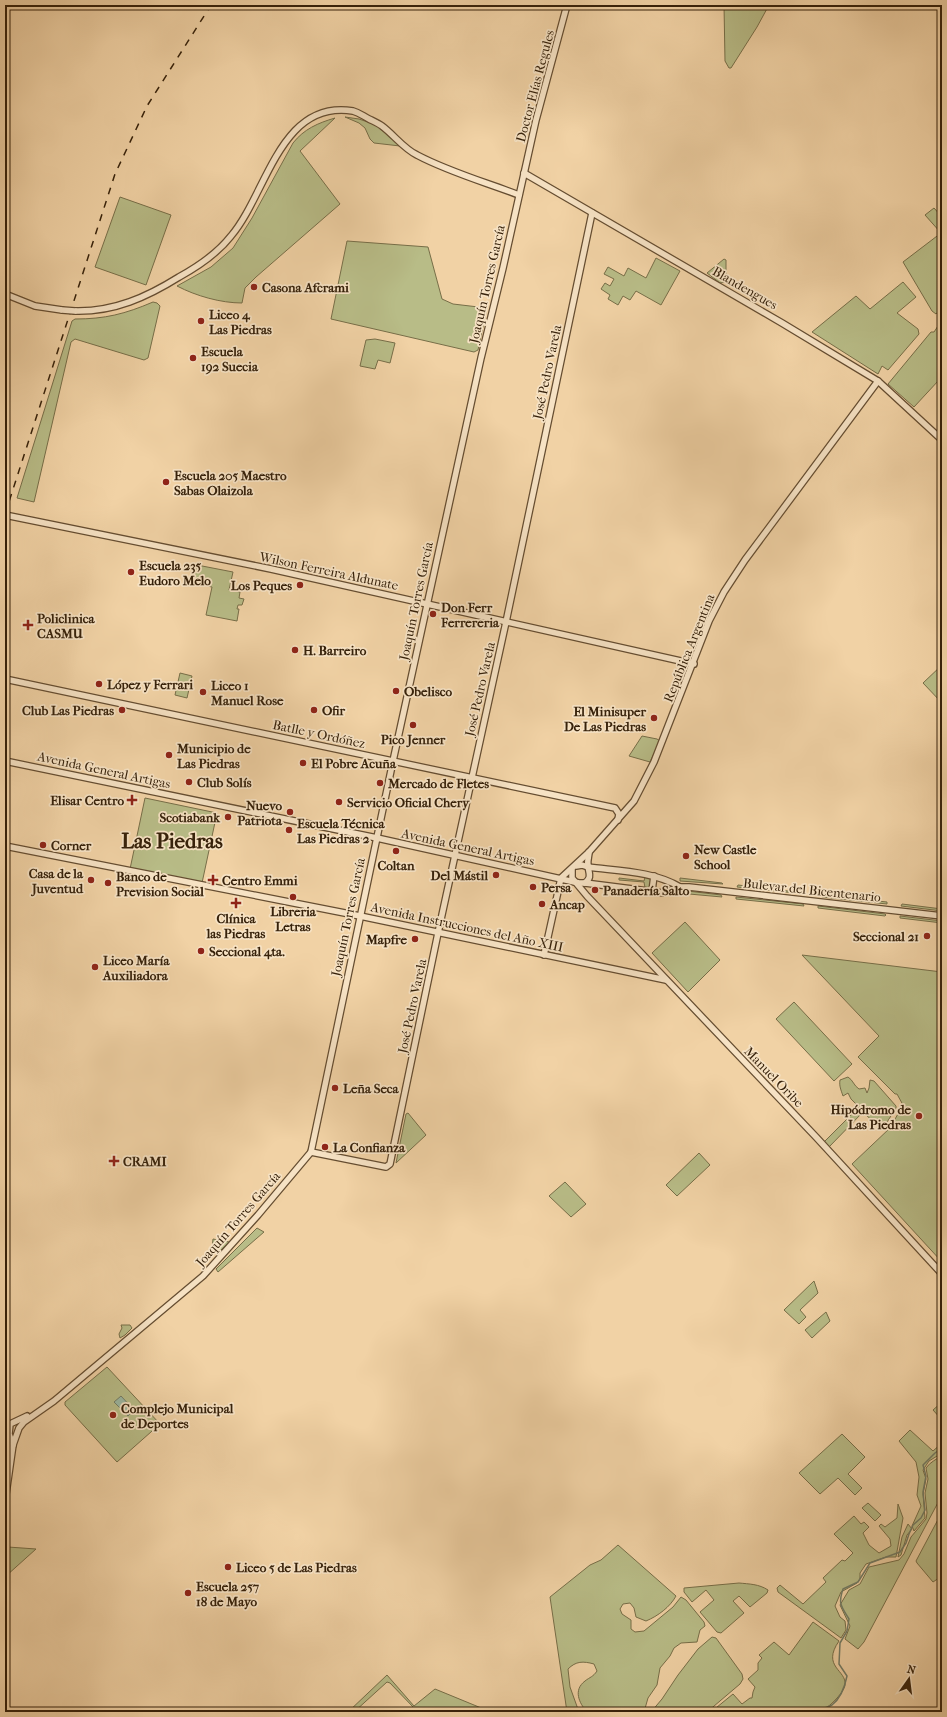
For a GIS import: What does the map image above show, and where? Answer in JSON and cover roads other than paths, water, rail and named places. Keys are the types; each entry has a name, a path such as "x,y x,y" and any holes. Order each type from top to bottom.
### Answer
{"street":[{"name":"Doctor Elías Regules","path":"524,173 567,5"},
{"path":"5,294 35,306 75,311 97,311 108,309 148,296 185,274 214,254 238,228 287,139 301,125 323,112 341,110 361,113 382,125 416,155 519,195"},
{"name":"Joaquín Torres García","path":"13,1445 24,1422 54,1401 203,1276 258,1215 311,1152 427,603 524,173"},
{"name":"Blandengues","path":"524,173 782,323 878,381 942,440"},
{"name":"José Pedro Varela","path":"311,1152 386,1167 390,1164 592,213"},
{"name":"República Argentina","path":"561,878 590,852 634,801 654,762 694,664 709,621 734,576 878,381"},
{"name":"Wilson Ferreira Aldunate","path":"6,515 201,554 427,603 694,664"},
{"name":"Batlle y Ordóñez","path":"5,679 615,808 629,807"},
{"name":"Avenida General Artigas","path":"5,761 377,838 575,882"},
{"path":"615,808 619,814 618,821"},
{"name":"Avenida Instrucciones del Año XIII","path":"5,846 360,916 666,980"},
{"path":"587,896 585,883 590,874 588,867 590,852"},
{"name":"Bulevar del Bicentenario","path":"573,868 578,865 654,876 667,879 680,886 942,916"},
{"path":"573,868 571,875 587,896"},
{"path":"652,891 654,876"},
{"path":"544,955 561,878"},
{"name":"Bulevar del Bicentenario","path":"575,882 664,892 680,886"},
{"name":"Manuel Oribe","path":"587,896 816,1137 942,1274"},
{"name":"Joaquín Torres García","path":"13,1445 9,1434 10,1424 54,1401"},
{"path":"5,1501 13,1445"}],"waterway":[{"path":"817,1712 832,1705 838,1699 844,1688 847,1676 839,1664 840,1643 847,1631 849,1619 841,1605 843,1589 858,1582 870,1563 900,1552 906,1543 913,1525 921,1518 925,1510 923,1492 926,1476 923,1465 942,1448"}],"railway":[{"path":"5,514 115,174 147,106 211,5"}],"place":[{"name":"Casona Afcrami","path":"254,287"},
{"name":"Liceo 4 Las Piedras","path":"201,321"},
{"name":"Escuela 192 Suecia","path":"193,358"},
{"name":"Escuela 205 Maestro Sabas Olaizola","path":"166,482"},
{"name":"Escuela 235 Eudoro Melo","path":"131,572"},
{"name":"Los Peques","path":"300,585"},
{"name":"Don Ferr Ferrereria","path":"433,614"},
{"name":"Policlinica CASMU","path":"28,625"},
{"name":"H. Barreiro","path":"295,650"},
{"name":"López y Ferrari","path":"99,684"},
{"name":"Obelisco","path":"396,691"},
{"name":"Liceo 1 Manuel Rose","path":"203,692"},
{"name":"Club Las Piedras","path":"122,710"},
{"name":"Ofir","path":"314,710"},
{"name":"El Minisuper De Las Piedras","path":"654,718"},
{"name":"Pico Jenner","path":"413,725"},
{"name":"Municipio de Las Piedras","path":"169,755"},
{"name":"El Pobre Acuña","path":"303,763"},
{"name":"Club Solís","path":"189,782"},
{"name":"Mercado de Fletes","path":"380,783"},
{"name":"Elisar Centro","path":"132,800"},
{"name":"Servicio Oficial Chery","path":"339,802"},
{"name":"Nuevo Patriota","path":"290,812"},
{"name":"Scotiabank","path":"228,817"},
{"name":"Escuela Técnica Las Piedras 2","path":"289,830"},
{"name":"Corner","path":"43,845"},
{"name":"Coltan","path":"396,851"},
{"name":"New Castle School","path":"686,856"},
{"name":"Del Mástil","path":"496,875"},
{"name":"Casa de la Juventud","path":"91,880"},
{"name":"Centro Emmi","path":"213,880"},
{"name":"Banco de Prevision Social","path":"108,883"},
{"name":"Persa","path":"533,887"},
{"name":"Panadería Salto","path":"595,890"},
{"name":"Libreria Letras","path":"293,897"},
{"name":"Clínica las Piedras","path":"236,903"},
{"name":"Ancap","path":"542,904"},
{"name":"Seccional 21","path":"927,936"},
{"name":"Mapfre","path":"415,939"},
{"name":"Seccional 4ta.","path":"201,951"},
{"name":"Liceo María Auxiliadora","path":"95,967"},
{"name":"Leña Seca","path":"335,1088"},
{"name":"Hipódromo de Las Piedras","path":"919,1116"},
{"name":"La Confianza","path":"325,1147"},
{"name":"CRAMI","path":"114,1161"},
{"name":"Complejo Municipal de Deportes","path":"113,1415"},
{"name":"Liceo 5 de Las Piedras","path":"228,1567"},
{"name":"Escuela 257 18 de Mayo","path":"188,1593"}],"district":[{"name":"Las Piedras","path":"172,841"}]}
